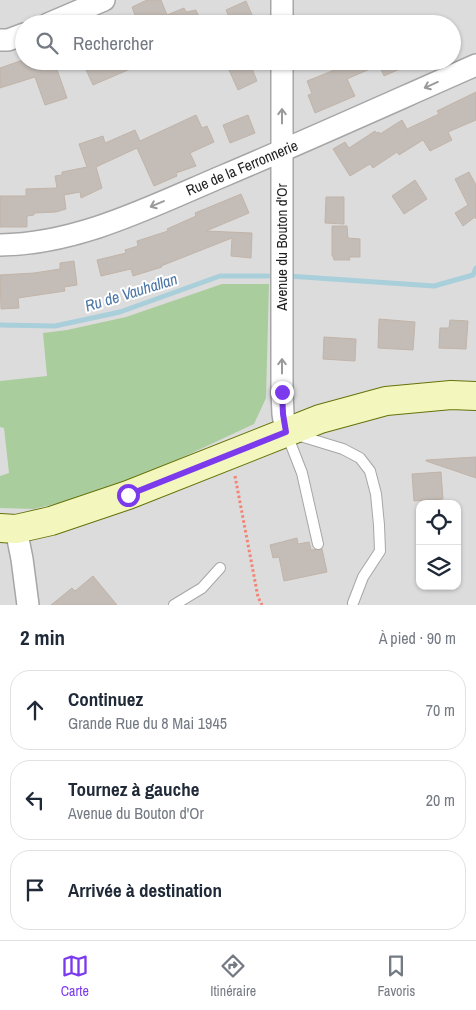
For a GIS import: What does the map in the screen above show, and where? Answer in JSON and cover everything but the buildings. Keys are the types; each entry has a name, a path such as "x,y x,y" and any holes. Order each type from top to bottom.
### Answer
{"main road":[{"path":"6,531 51,521 128,495 320,419 386,401 451,395 476,396"}],"street":[{"path":"69,15 104,0"},
{"path":"282,0 282,15"},
{"path":"0,40 15,37"},
{"name":"Rue de la Ferronnerie","path":"0,245 16,245 69,236 116,222 283,151 476,65"},
{"name":"Avenue du Bouton d'Or","path":"282,70 282,392 286,432"},
{"path":"6,531 22,559 28,605"}],"lane":[{"path":"286,432 302,473 318,544"},
{"path":"286,432 344,449 360,458 370,471 376,494 380,551 363,577 353,603"},
{"path":"174,605 202,588 220,568"}],"path":[{"path":"230,455 239,491 258,597 262,605"}],"shaded area":[{"path":"0,0 476,0 476,605 0,605"}],"green space":[{"path":"222,284 269,284 266,398 254,424 179,459 84,497 34,509 0,508 0,476 9,473 4,428 0,427 0,381 47,376 43,333 67,330 126,317"}],"waterway":[{"name":"Ru de Vauhallan","path":"288,276 434,286 473,275 476,268"},
{"name":"Ru de Vauhallan","path":"0,325 55,326 120,312 220,276 268,276"}],"route":[{"path":"128,495 286,432 282,392"}]}
